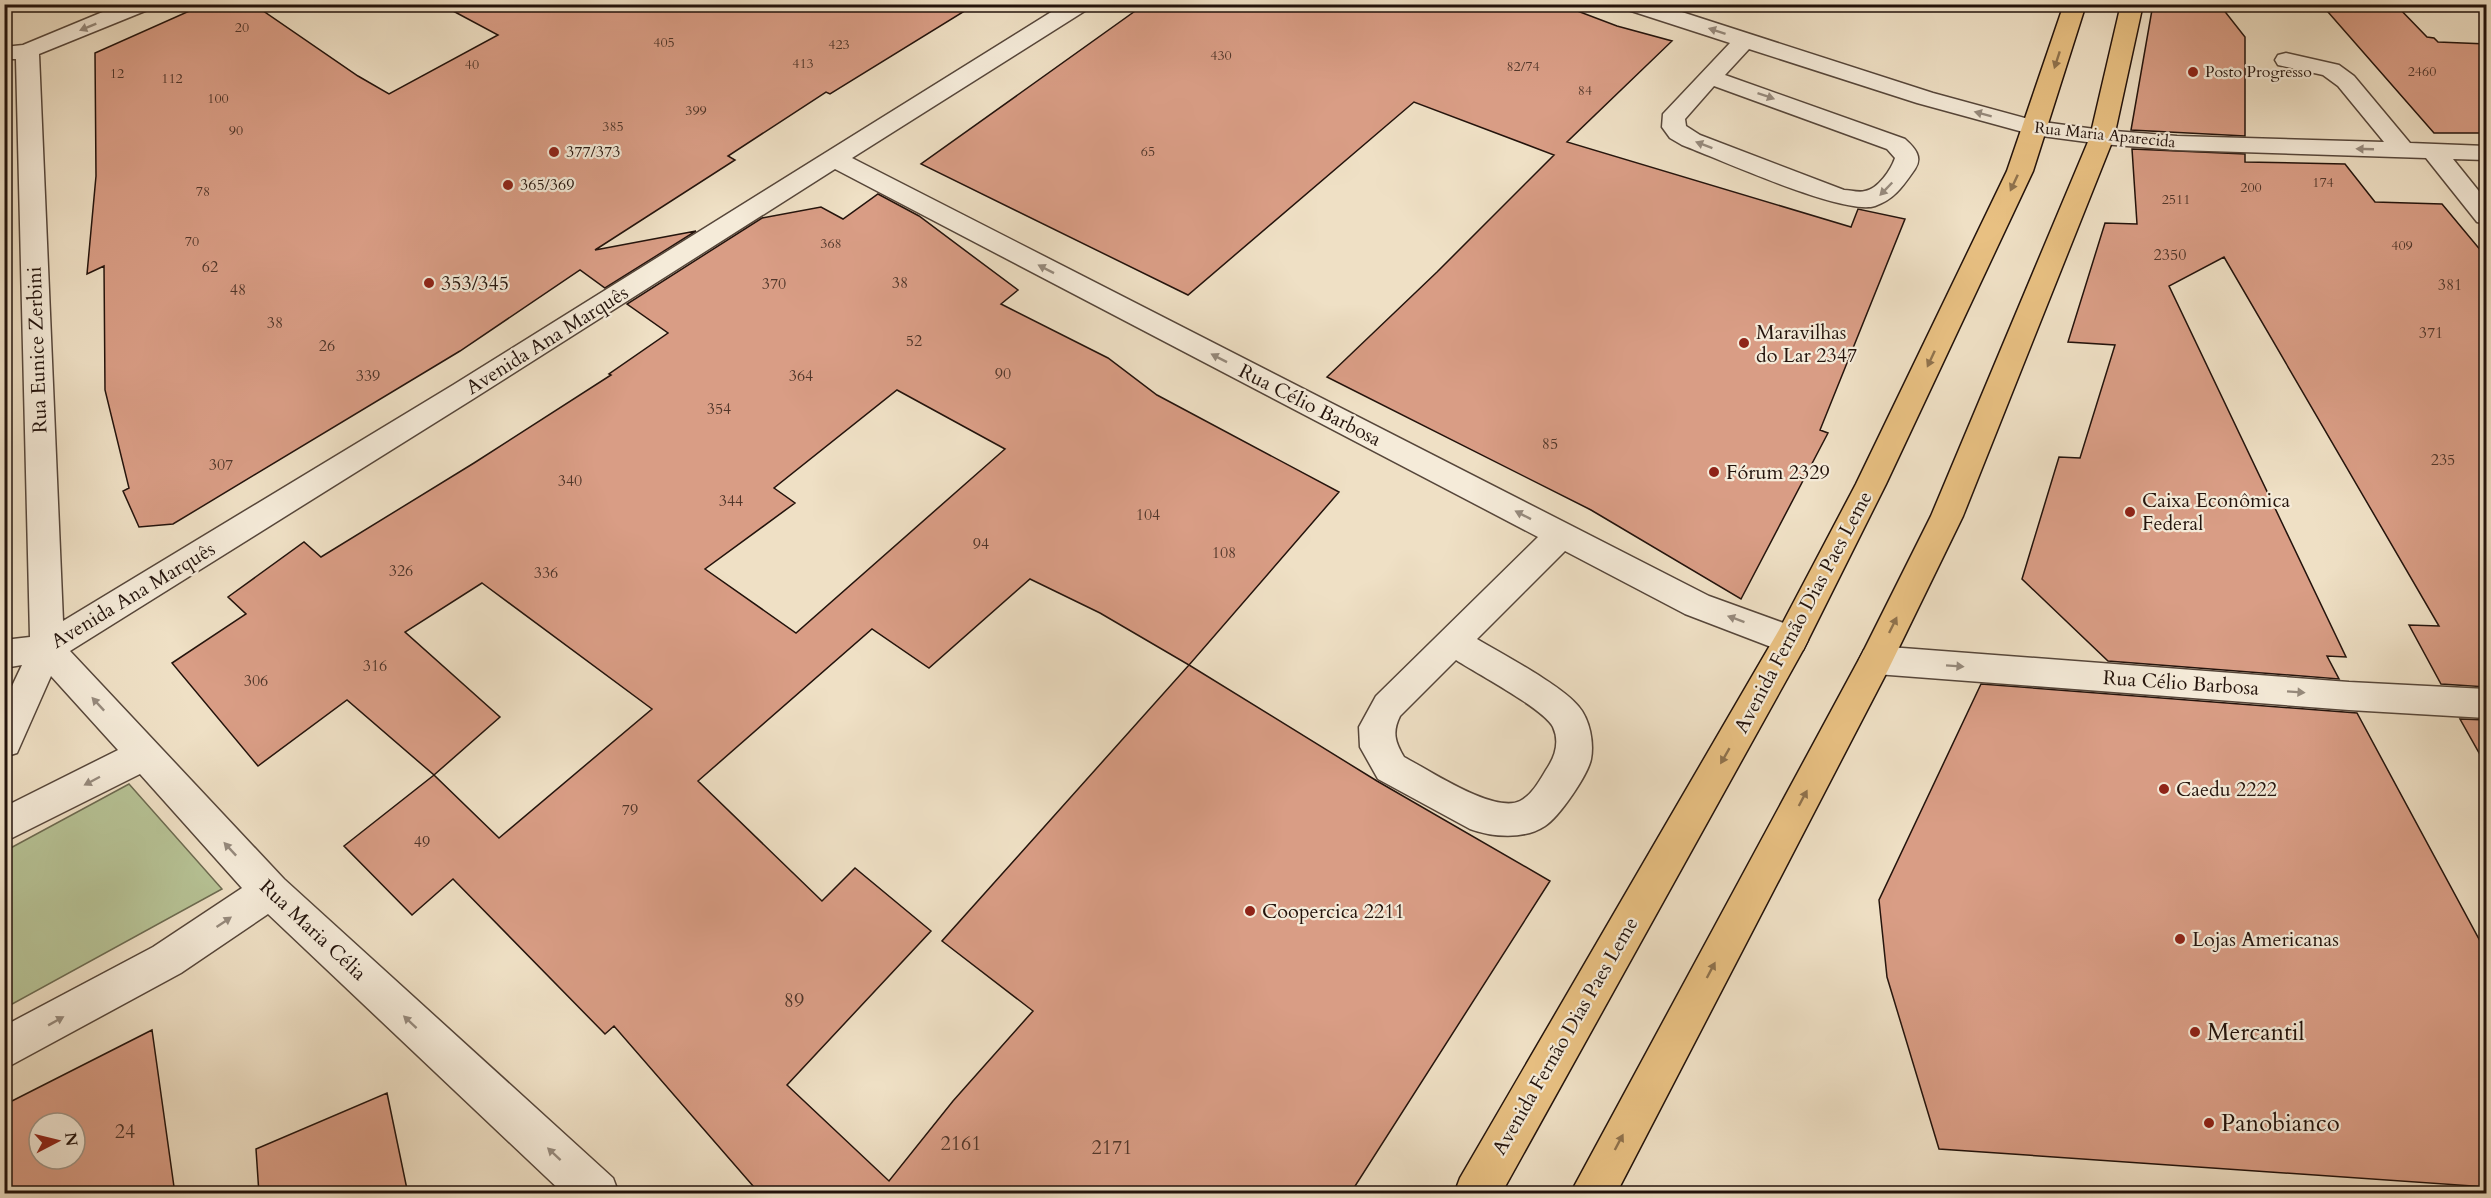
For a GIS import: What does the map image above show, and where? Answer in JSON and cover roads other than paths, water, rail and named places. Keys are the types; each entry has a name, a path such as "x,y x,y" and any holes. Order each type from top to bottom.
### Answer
{"main road":[{"name":"Avenida Fernão Dias Paes Leme","path":"1476,1194 1791,639 1872,484 2020,171 2075,4"},
{"path":"1592,1194 1876,660 1947,516 2102,137 2132,4"}],"street":[{"path":"16,52 142,4"},
{"name":"Avenida Ana Marquês","path":"4,654 47,648 463,392 1080,4"},
{"name":"Rua Maria Aparecida","path":"1633,4 1925,98 2034,128 2102,137 2177,143 2487,153"},
{"path":"1710,77 1885,138 1904,151 1906,158 1905,165 1885,192 1867,200 1854,200 1680,135 1672,121 1676,114 1710,77 1745,40"},
{"name":"Rua Eunice Zerbini","path":"16,52 47,648"},
{"path":"2286,60 2331,70 2346,81 2403,150"},
{"path":"2433,151 2487,216"},
{"name":"Rua Célio Barbosa","path":"834,159 1697,605 1791,639"},
{"path":"1453,641 1549,701 1567,717 1574,737 1573,760 1546,801 1530,815 1509,820 1483,817 1391,768 1378,747 1377,727 1388,706 1453,641 1561,535"},
{"path":"4,742 47,648"},
{"name":"Rua Maria Célia","path":"47,648 270,891 597,1194"},
{"name":"Rua Célio Barbosa","path":"1876,660 2349,696 2487,704"},
{"path":"4,826 144,754"},
{"path":"4,1049 167,960 270,891"}],"place":[{"name":"Posto Progresso","path":"2193,72"},
{"name":"377/373","path":"554,152"},
{"name":"365/369","path":"508,185"},
{"name":"353/345","path":"429,283"},
{"name":"Maravilhas do Lar 2347","path":"1744,343"},
{"name":"Fórum 2329","path":"1714,472"},
{"name":"Caixa Econômica Federal","path":"2130,512"},
{"name":"Caedu 2222","path":"2164,789"},
{"name":"Coopercica 2211","path":"1250,911"},
{"name":"Lojas Americanas","path":"2180,939"},
{"name":"Mercantil","path":"2195,1032"},
{"name":"Panobianco","path":"2209,1123"}]}
